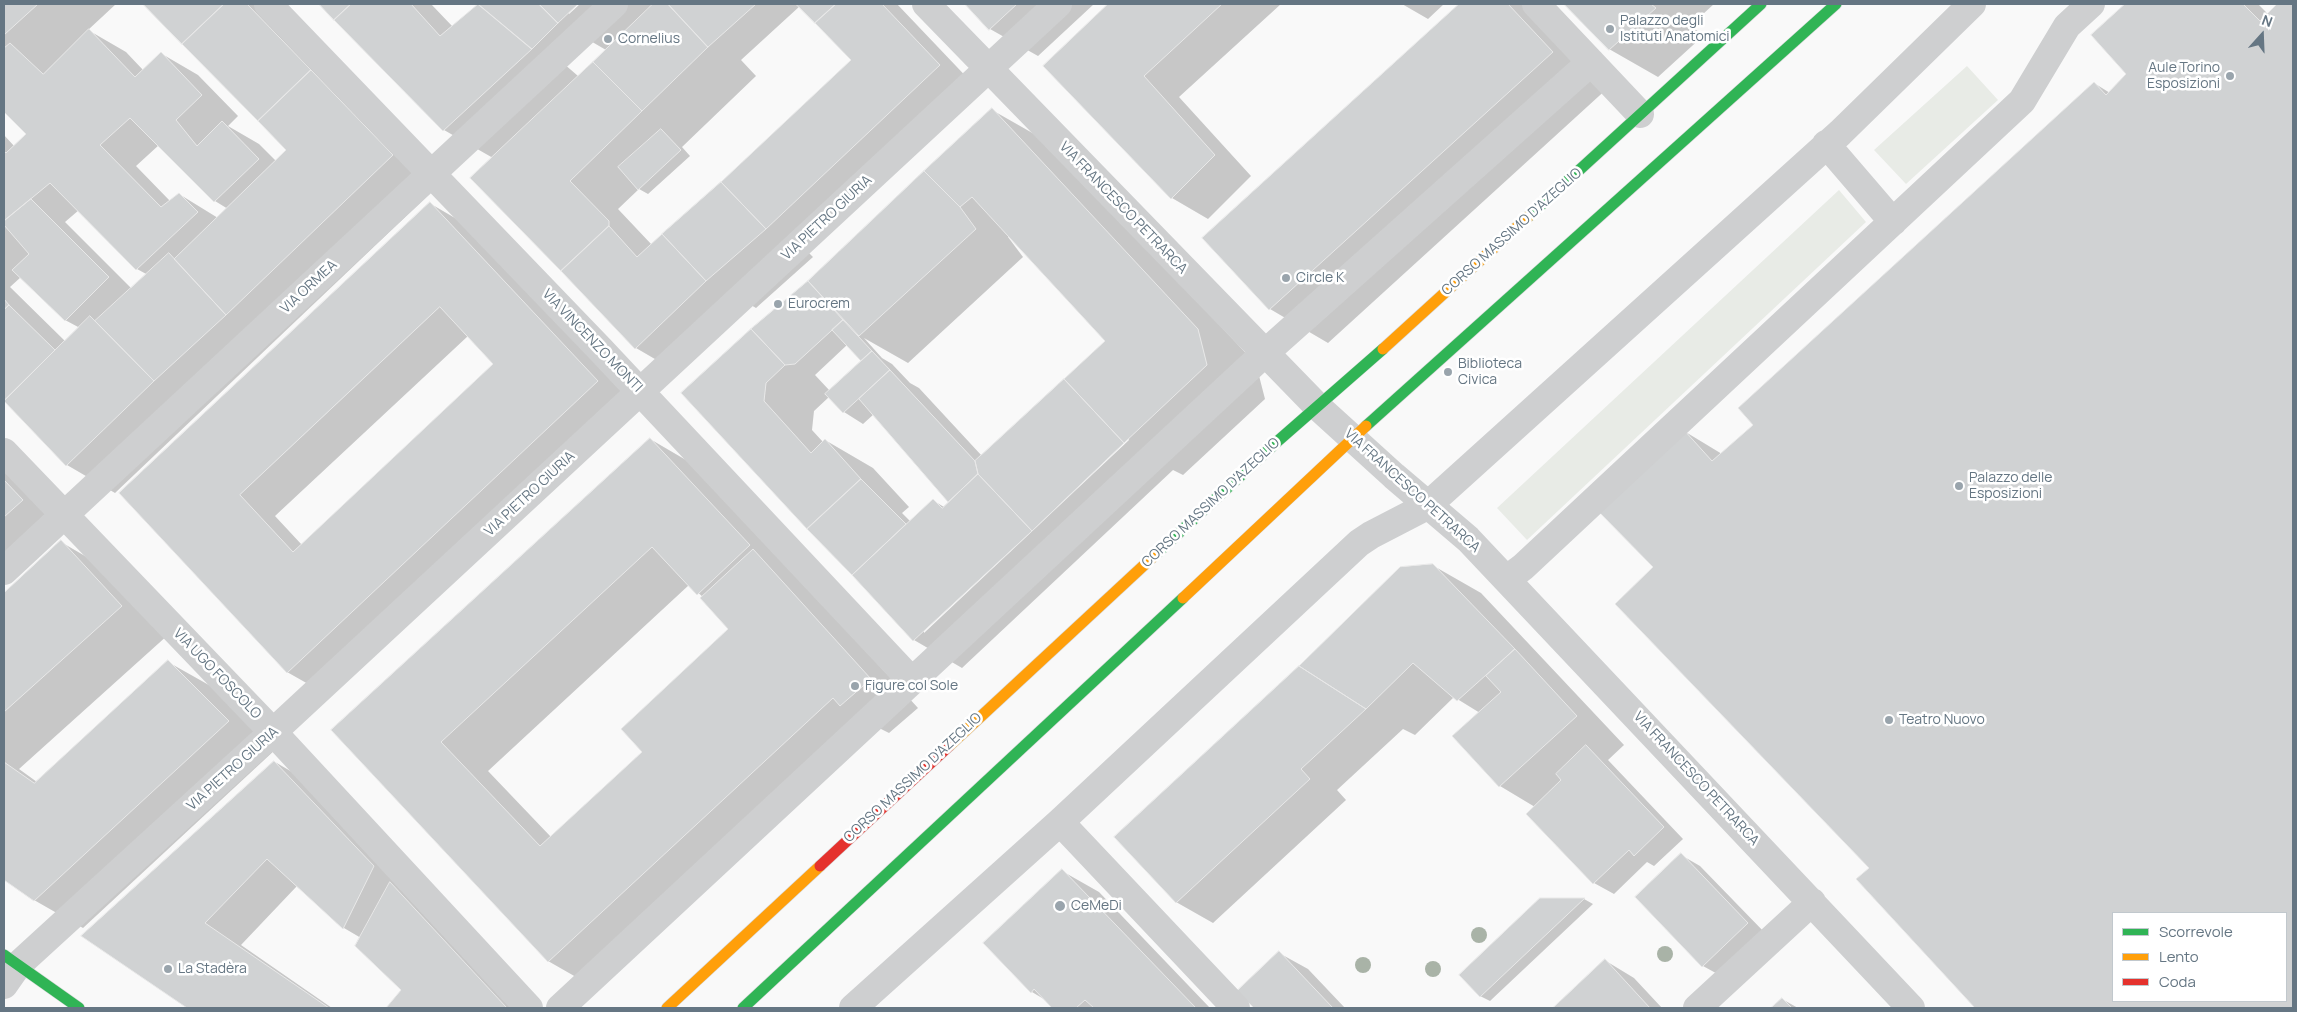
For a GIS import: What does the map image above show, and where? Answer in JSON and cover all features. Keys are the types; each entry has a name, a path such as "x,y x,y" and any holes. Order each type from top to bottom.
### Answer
{"main road":[{"name":"CORSO MASSIMO D'AZEGLIO","path":"667,1008 1279,440 1318,407 1761,4"},
{"path":"742,1008 1353,440 1375,416 1836,4"},
{"path":"8,968 79,1008"}],"street":[{"name":"VIA VINCENZO MONTI","path":"268,4 431,172 912,681"},
{"name":"VIA ORMEA","path":"4,571 431,172 614,4"},
{"name":"VIA FRANCESCO PETRARCA","path":"926,4 1318,407 1427,506 1458,529 1911,1008"},
{"name":"VIA PIETRO GIURIA","path":"8,968 273,732 1058,4"},
{"path":"1536,4 1640,114"},
{"path":"853,1008 1060,822 1359,543 1427,506 1826,144 1972,4"},
{"path":"1507,579 1524,567 2022,101 2067,26 2090,4"},
{"path":"560,1008 1264,353 1591,62"},
{"path":"1826,144 1893,222"},
{"name":"VIA UGO FOSCOLO","path":"4,452 273,732 529,1008"},
{"path":"1060,822 1236,1008"},
{"path":"1698,1008 1812,902"}],"shaded area":[{"path":"1967,66 1998,100 1906,184 1874,150"},
{"path":"1839,190 1866,222 1527,540 1497,508"}],"building":[{"path":"4,4 38,4 4,35"},
{"path":"143,4 224,4 182,44"},
{"path":"224,4 247,4 311,70 258,121 182,44"},
{"path":"319,4 351,4 334,20"},
{"path":"351,4 411,4 440,36 478,4 532,49 443,131 334,20"},
{"path":"478,4 539,4 558,23 532,49"},
{"path":"539,4 578,4 558,23"},
{"path":"653,4 668,4 708,47 642,111 593,62"},
{"path":"668,4 756,4 708,47"},
{"path":"796,4 836,4 815,23"},
{"path":"836,4 882,4 940,65 766,229 721,182 851,60 815,23"},
{"path":"965,4 1017,4 989,30"},
{"path":"1108,4 1222,4 1144,76 1215,155 1171,199 1043,66"},
{"path":"1459,4 1508,4 1553,52 1269,310 1202,238"},
{"name":"Palazzo degli Istituti Anatomici","path":"1564,4 1651,4 1656,8 1609,50"},
{"name":"Palazzo delle Esposizioni","path":"2125,4 2243,4 2260,21 2277,4 2293,4 2293,1008 1975,1008 1856,879 1869,868 1615,604 1653,567 1598,511 1684,430 1712,461 1753,425 1738,408 2094,82 2106,95 2126,74 2091,35"},
{"path":"89,29 135,77 161,52 202,95 176,120 197,146 222,121 259,159 214,202 130,118 100,145 161,207 179,193 198,212 136,270 50,183 4,221 4,151 6,153 26,134 4,112 4,48 10,43 43,74"},
{"path":"593,62 642,111 570,181 609,221 609,226 561,271 470,178"},
{"path":"311,70 393,155 226,315 174,259 286,150 258,121"},
{"path":"992,108 1198,329 1207,365 1124,443 1064,379 1105,341 972,197 960,207 924,171"},
{"path":"661,129 681,150 638,190 618,167"},
{"path":"924,171 960,207 976,229 859,336 808,281"},
{"path":"721,182 766,229 706,281 662,234"},
{"path":"31,199 109,277 65,321 12,270 29,254 4,225 4,221"},
{"path":"430,202 598,381 287,673 119,493","holes":["440,307 493,364 293,552 240,495"]},
{"path":"609,226 637,257 662,234 706,281 635,349 561,271"},
{"path":"169,253 226,315 154,381 95,321"},
{"path":"808,281 843,320 795,364 785,365 751,329"},
{"path":"4,299 9,305 4,310"},
{"path":"9,305 55,350 4,401 4,310"},
{"path":"90,316 154,381 66,466 4,401"},
{"path":"843,320 872,351 861,361 832,330"},
{"path":"751,329 785,365 766,383 764,401 811,453 825,439 861,479 807,529 681,393"},
{"path":"872,351 890,370 843,413 825,394"},
{"path":"890,370 975,461 978,474 948,502 859,399"},
{"path":"1064,379 1124,443 1032,531 978,474 975,461"},
{"path":"650,438 750,545 697,595 652,547 441,742 540,846 642,752 621,729 728,629 700,598 753,549 871,679 840,706 833,698 548,962 331,730"},
{"path":"978,474 1032,531 913,641 852,575 933,499 942,508"},
{"path":"861,479 906,524 852,575 807,529"},
{"path":"4,480 23,500 4,517"},
{"path":"61,540 122,606 4,712 4,593"},
{"path":"1433,564 1515,649 1457,701 1413,663 1366,709 1299,666 1400,567"},
{"path":"1515,649 1577,716 1499,787 1452,736 1501,692 1486,676"},
{"path":"168,660 229,721 34,901 4,880 4,762 34,783"},
{"path":"1299,666 1366,709 1301,769 1310,779 1176,903 1114,837"},
{"path":"1586,745 1664,827 1634,856 1629,850 1593,884 1526,814 1561,780 1556,774"},
{"path":"274,761 374,866 343,929 267,859 205,923 329,1008 187,1008 81,936"},
{"path":"1681,853 1748,923 1702,967 1635,897"},
{"name":"CeMeDi","path":"1062,869 1196,1008 1094,1008 1085,1000 1076,1008 1052,1008 1034,989 1031,993 983,943"},
{"path":"390,882 505,1008 386,1008 401,990 355,946"},
{"path":"1540,898 1585,898 1480,997 1459,975"},
{"path":"1279,951 1333,1008 1254,1008 1237,991"},
{"path":"1605,959 1650,1008 1553,1008"},
{"path":"1782,998 1792,1008 1771,1008"}],"traffic: fast":[{"path":"1529,216 1761,4"},
{"path":"1366,426 1836,4"},
{"path":"1155,555 1279,440 1383,349"},
{"path":"743,1008 1183,598"},
{"path":"4,955 79,1008"}],"traffic: slow":[{"path":"1383,349 1529,216"},
{"path":"1183,598 1366,426"},
{"path":"949,746 1155,555"},
{"path":"667,1008 820,866"}],"traffic: jam":[{"path":"820,866 949,746"}],"place":[{"name":"Palazzo degli Istituti Anatomici","path":"1610,29"},
{"name":"Cornelius","path":"608,39"},
{"name":"Aule Torino Esposizioni","path":"2230,76"},
{"name":"Circle K","path":"1286,278"},
{"name":"Eurocrem","path":"778,304"},
{"name":"Biblioteca Civica","path":"1448,372"},
{"name":"Palazzo delle Esposizioni","path":"1959,486"},
{"name":"Figure col Sole","path":"855,686"},
{"name":"Teatro Nuovo","path":"1889,720"},
{"name":"CeMeDi","path":"1060,906"},
{"name":"La Stadèra","path":"168,969"}]}
